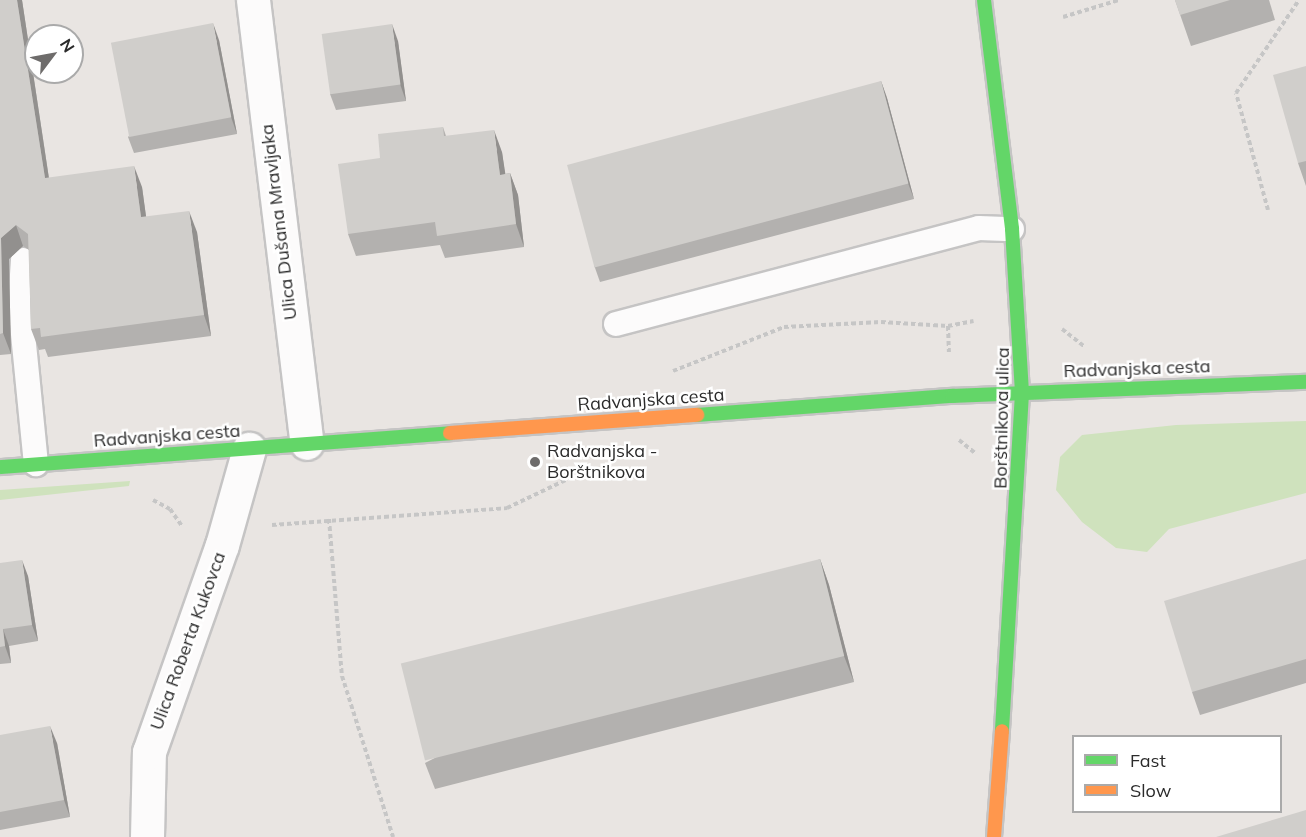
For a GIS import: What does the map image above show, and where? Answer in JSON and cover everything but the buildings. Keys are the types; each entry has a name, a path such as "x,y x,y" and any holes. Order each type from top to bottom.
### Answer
{"street":[{"name":"Ulica Dušana Mravljaka","path":"253,0 307,443"},
{"name":"Borštnikova ulica","path":"984,0 1012,228 1022,393 1015,573 994,837"},
{"name":"Radvanjska cesta","path":"0,467 1022,393 1306,382"},
{"name":"Ulica Roberta Kukovca","path":"147,837 149,752 227,529 249,448"}],"lane":[{"path":"616,324 979,228 1012,228"},
{"path":"23,260 20,304 36,464"}],"path":[{"path":"1063,17 1119,0"},
{"path":"1268,210 1236,93 1299,0"},
{"path":"661,375 784,327 881,322 948,326 983,317"},
{"path":"1057,320 1072,341 1093,348"},
{"path":"953,439 970,448 981,463"},
{"path":"147,500 170,509 185,532 329,519 507,508 597,465"},
{"path":"329,519 342,676 393,837"}],"green space":[{"path":"1306,421 1306,493 1169,529 1147,552 1116,548 1082,522 1056,490 1060,457 1082,435 1176,425"},
{"path":"130,481 129,486 0,500 0,490"}],"traffic: fast":[{"path":"984,0 1012,229 1022,393 1002,731"},
{"path":"697,415 952,396 1306,382"},
{"path":"0,467 450,433"}],"traffic: slow":[{"path":"450,433 697,415"},
{"path":"994,837 1002,731"}],"place":[{"name":"Radvanjska - Borštnikova","path":"535,462"}]}
